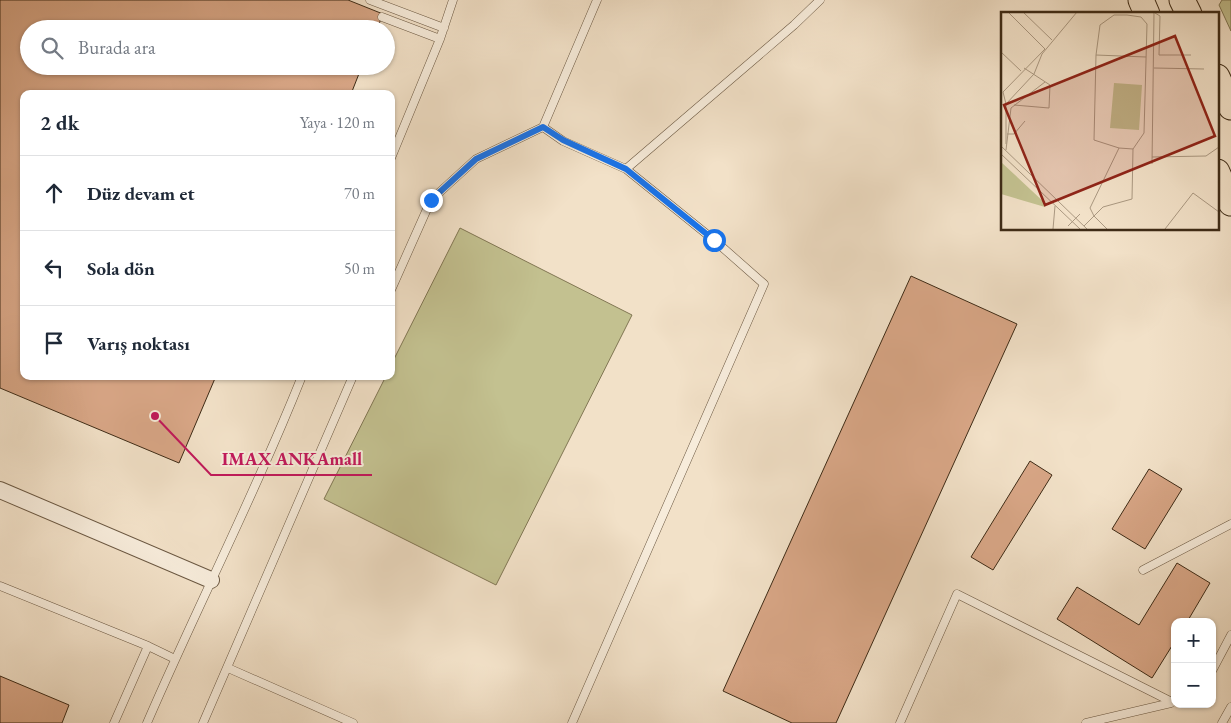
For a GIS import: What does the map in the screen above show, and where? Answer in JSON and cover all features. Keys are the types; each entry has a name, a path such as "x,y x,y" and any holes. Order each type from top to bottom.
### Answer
{"main road":[{"path":"1141,0 1146,12"},
{"path":"1182,0 1188,12"},
{"path":"1218,79 1231,107"},
{"path":"1218,174 1231,203"}],"street":[{"path":"0,490 211,580"}],"lane":[{"path":"370,0 444,28"},
{"path":"395,148 454,0"},
{"path":"395,281 431,200 476,159 543,127 597,0"},
{"path":"626,169 794,25 820,0"},
{"path":"382,17 390,20"},
{"path":"395,22 440,39"},
{"path":"543,127 563,140 626,169 714,240 764,284 572,723"},
{"path":"146,723 280,430 300,380"},
{"path":"203,723 351,380"},
{"path":"1142,570 1231,524"},
{"path":"0,586 148,646 175,659"},
{"path":"900,723 957,594 1171,701"},
{"path":"1216,663 1231,635"},
{"path":"114,723 148,646"},
{"path":"228,668 353,723"},
{"path":"1086,723 1171,702"},
{"path":"1222,723 1231,707"}],"shaded area":[{"path":"1222,0 1231,0 1231,31 1219,5"},
{"path":"460,228 632,315 496,585 324,499 384,380 395,380 395,357"}],"building":[{"path":"0,0 348,0 383,14 381,20 20,20 20,75 358,75 353,90 20,90 20,380 214,380 179,463 0,388"},
{"path":"911,276 1017,324 836,723 792,723 723,691"},
{"path":"1030,461 1052,475 993,570 971,557"},
{"path":"1149,469 1182,489 1145,549 1112,529"},
{"path":"1177,563 1210,583 1189,618 1171,618 1171,647 1152,678 1057,619 1077,587 1139,625"},
{"path":"0,676 69,705 62,723 0,723"}],"place":[{"name":"IMAX ANKAmall","path":"155,416"}],"route":[{"path":"431,200 476,159 543,127 563,140 626,169 714,240"}]}
